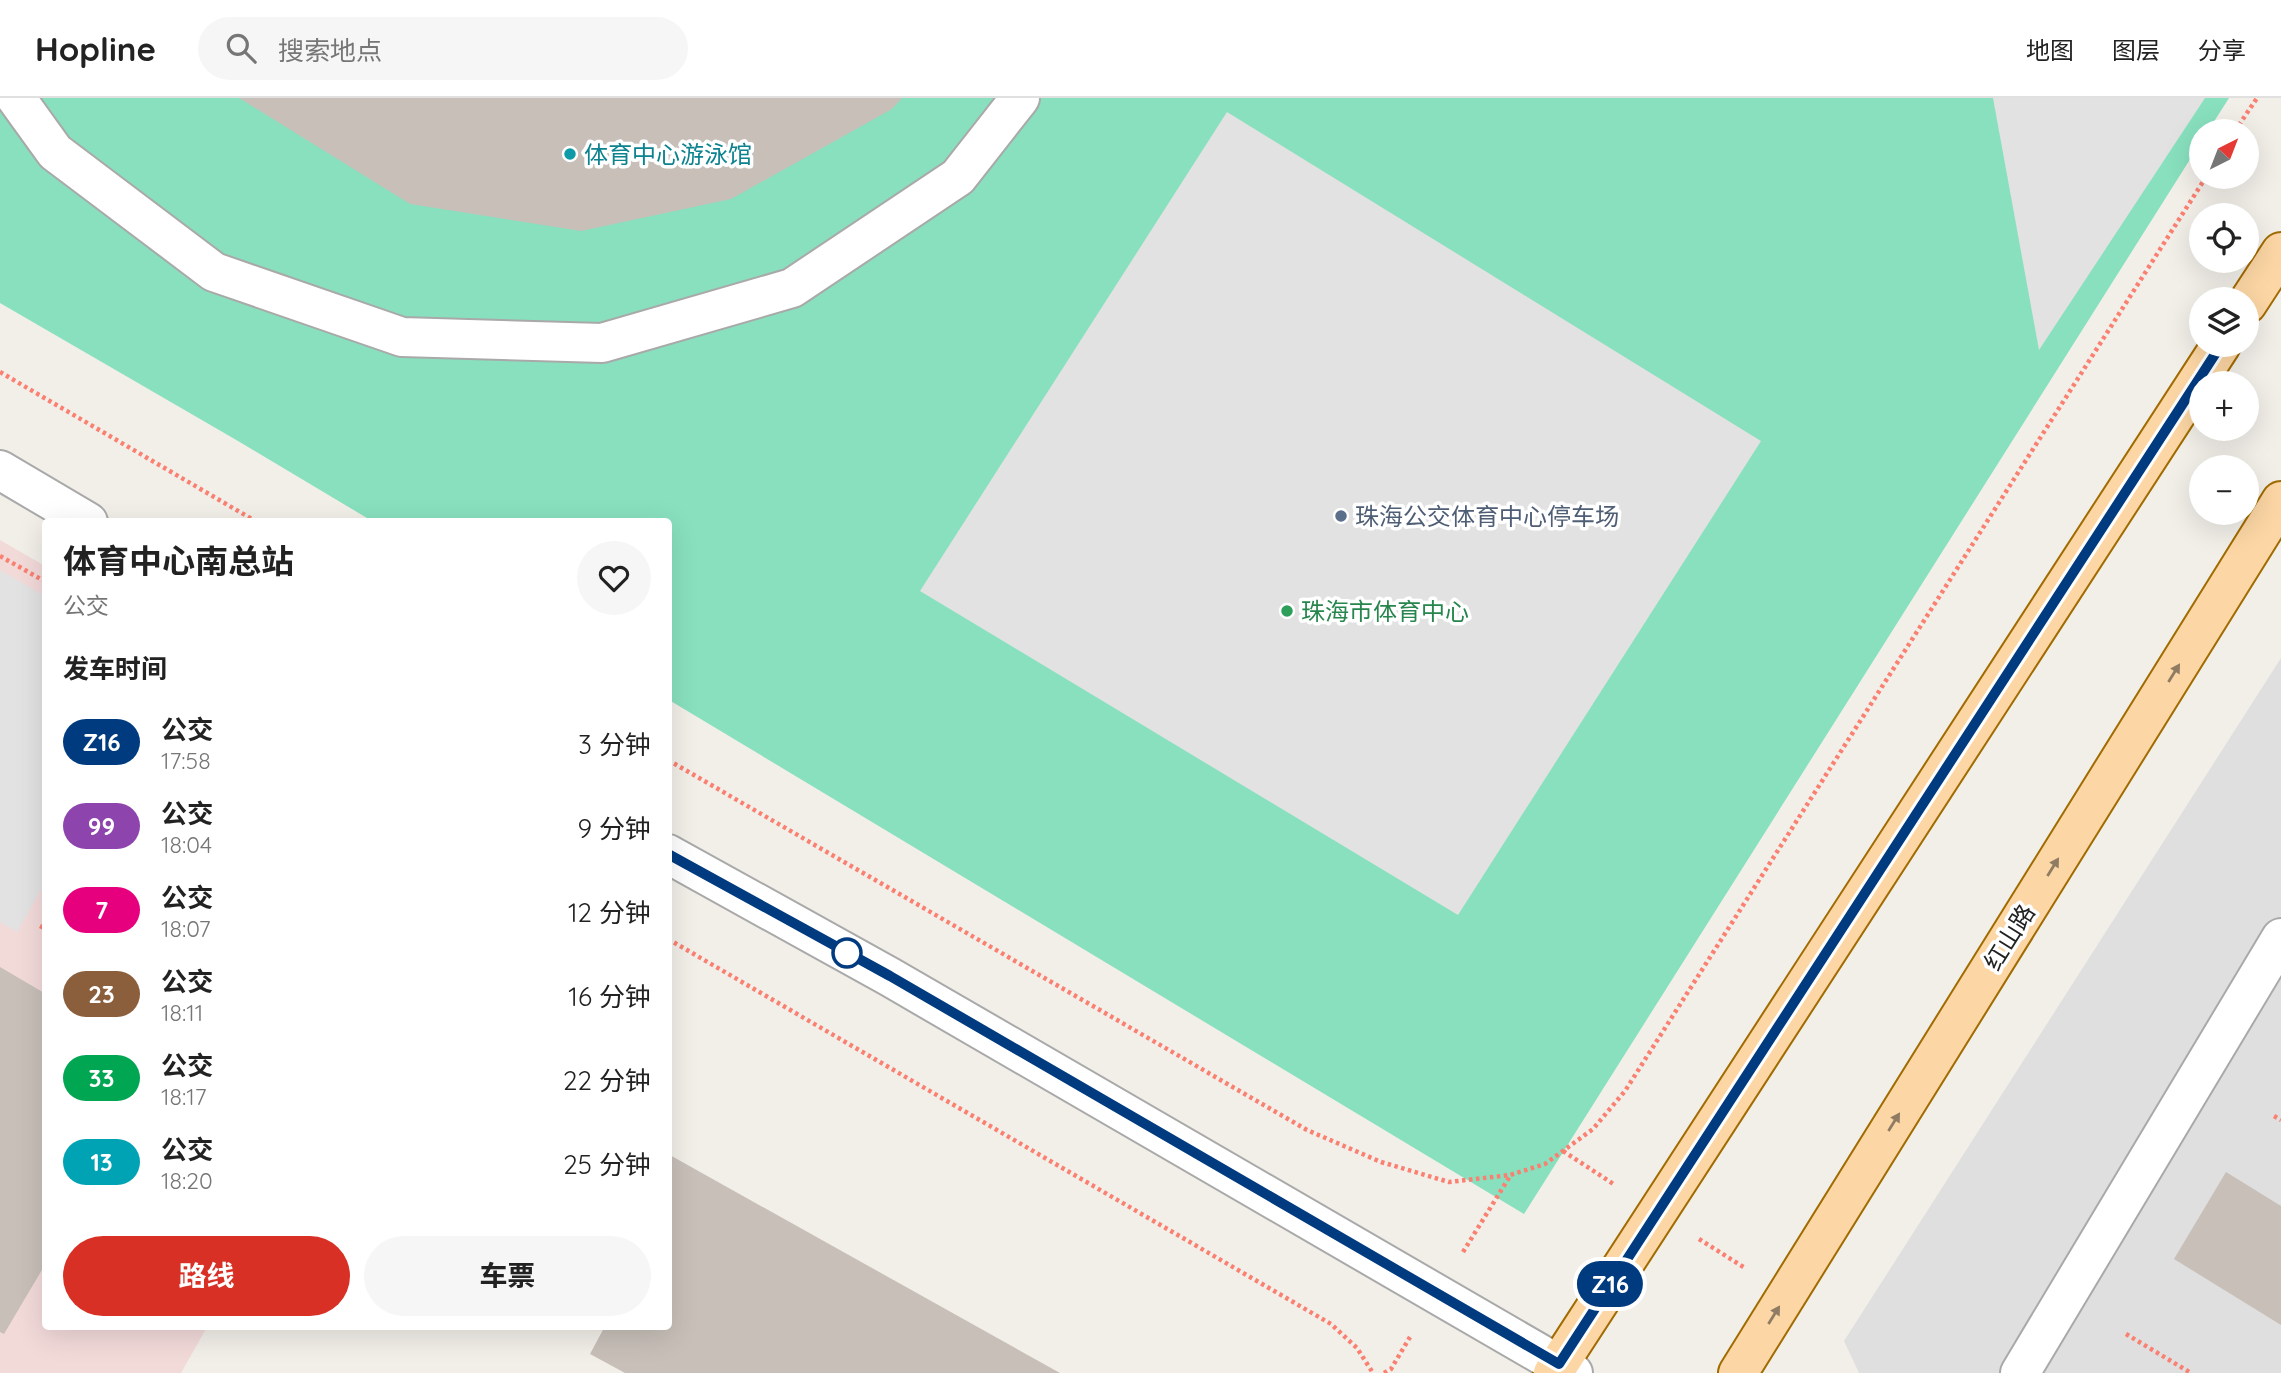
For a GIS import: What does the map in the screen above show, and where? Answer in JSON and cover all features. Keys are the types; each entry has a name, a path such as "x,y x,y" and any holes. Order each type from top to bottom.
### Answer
{"main road":[{"path":"2258,287 2281,252"},
{"path":"1562,1370 2213,357"},
{"name":"红山路","path":"1738,1373 2281,501"}],"street":[{"path":"16,98 55,152 214,272 402,337 602,343 792,288 958,177 1020,98"},
{"path":"0,470 81,518"},
{"path":"672,856 890,976 1562,1370"},
{"path":"2021,1373 2281,937"}],"path":[{"path":"2243,119 2257,98"},
{"path":"672,762 1307,1130 1381,1162 1449,1182 1510,1175 1545,1164 1593,1129 1625,1091 2198,189"},
{"path":"0,372 250,518"},
{"path":"0,556 42,580"},
{"path":"672,941 1331,1324 1357,1348 1373,1373"},
{"path":"2274,1116 2281,1120"},
{"path":"2126,1334 2190,1373"}],"shaded area":[{"path":"1993,98 2205,98 2189,119 2039,350"},
{"name":"珠海公交体育中心停车场","path":"1227,112 1761,441 1458,915 920,591"},
{"path":"0,540 42,564 42,1330 205,1330 181,1373 0,1373"},
{"path":"0,570 42,594 42,888 17,932 0,922"},
{"path":"2281,658 2281,1373 1859,1373 1844,1341"}],"green space":[{"name":"珠海市体育中心","path":"0,98 2229,98 2216,119 2189,119 2189,161 1524,1214 672,702 672,518 367,518 0,303"}],"building":[{"name":"体育中心游泳馆","path":"239,98 902,98 892,109 731,199 581,231 410,204"},
{"path":"0,967 42,992 42,1270 4,1334 0,1332"},
{"path":"672,1156 1060,1373 625,1373 590,1354 603,1330 672,1330"},
{"path":"2226,1172 2281,1206 2281,1325 2174,1259"}],"bus line":[{"name":"Z16","path":"672,856 890,976 1559,1364 2213,357"}],"place":[{"name":"体育中心游泳馆","path":"570,154"},
{"name":"珠海公交体育中心停车场","path":"1341,516"},
{"name":"珠海市体育中心","path":"1287,611"}]}
